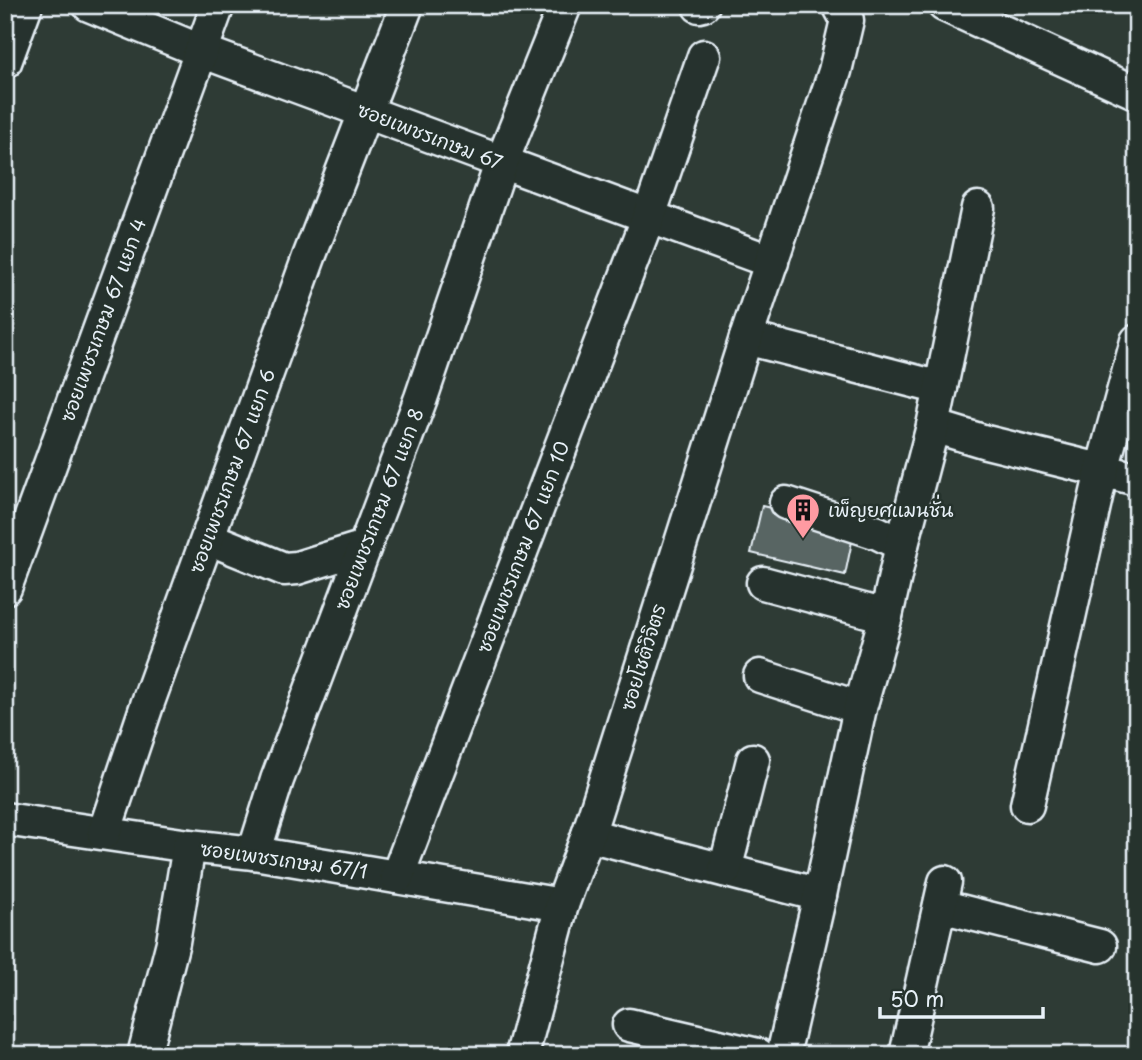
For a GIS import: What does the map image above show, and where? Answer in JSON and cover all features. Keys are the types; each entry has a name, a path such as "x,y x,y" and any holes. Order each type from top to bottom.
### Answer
{"street":[{"path":"5,62 26,5"},
{"name":"ซอยเพชรเกษม 67","path":"89,5 201,51 367,111 501,164 772,262"},
{"name":"ซอยเพชรเกษม 67 แยก 4","path":"5,588 218,5"},
{"name":"ซอยเพชรเกษม 67 แยก 6","path":"104,834 146,705 309,257 407,5"},
{"name":"ซอยเพชรเกษม 67 แยก 8","path":"254,853 282,767 421,398 501,164 565,5"},
{"name":"ซอยโชติวิจิตร","path":"522,1055 562,905 588,835 746,338 835,71 847,20 840,5"},
{"path":"944,5 1137,93"},
{"name":"ซอยเพชรเกษม 67 แยก 10","path":"397,877 649,216 704,56"},
{"path":"783,1055 860,708 886,616 933,426 978,208"},
{"path":"746,338 941,388"},
{"path":"1027,805 1101,470 1137,341"},
{"path":"933,426 985,442 1137,480"},
{"path":"786,503 878,533 902,545"},
{"path":"208,538 284,569 297,568 355,550"},
{"path":"763,583 886,616"},
{"path":"760,676 860,708"},
{"path":"725,870 753,760"},
{"name":"ซอยเพชรเกษม 67/1","path":"5,819 254,853 562,905"},
{"path":"588,835 820,895"},
{"path":"144,1055 173,942 189,846"},
{"path":"906,1055 943,894 1100,946"},
{"path":"629,1025 758,1055"}],"building":[{"name":"เพ็ญยศแมนชั่น","path":"762,506 855,527 845,575 751,553"}],"place":[{"name":"เพ็ญยศแมนชั่น","path":"803,540"}]}
